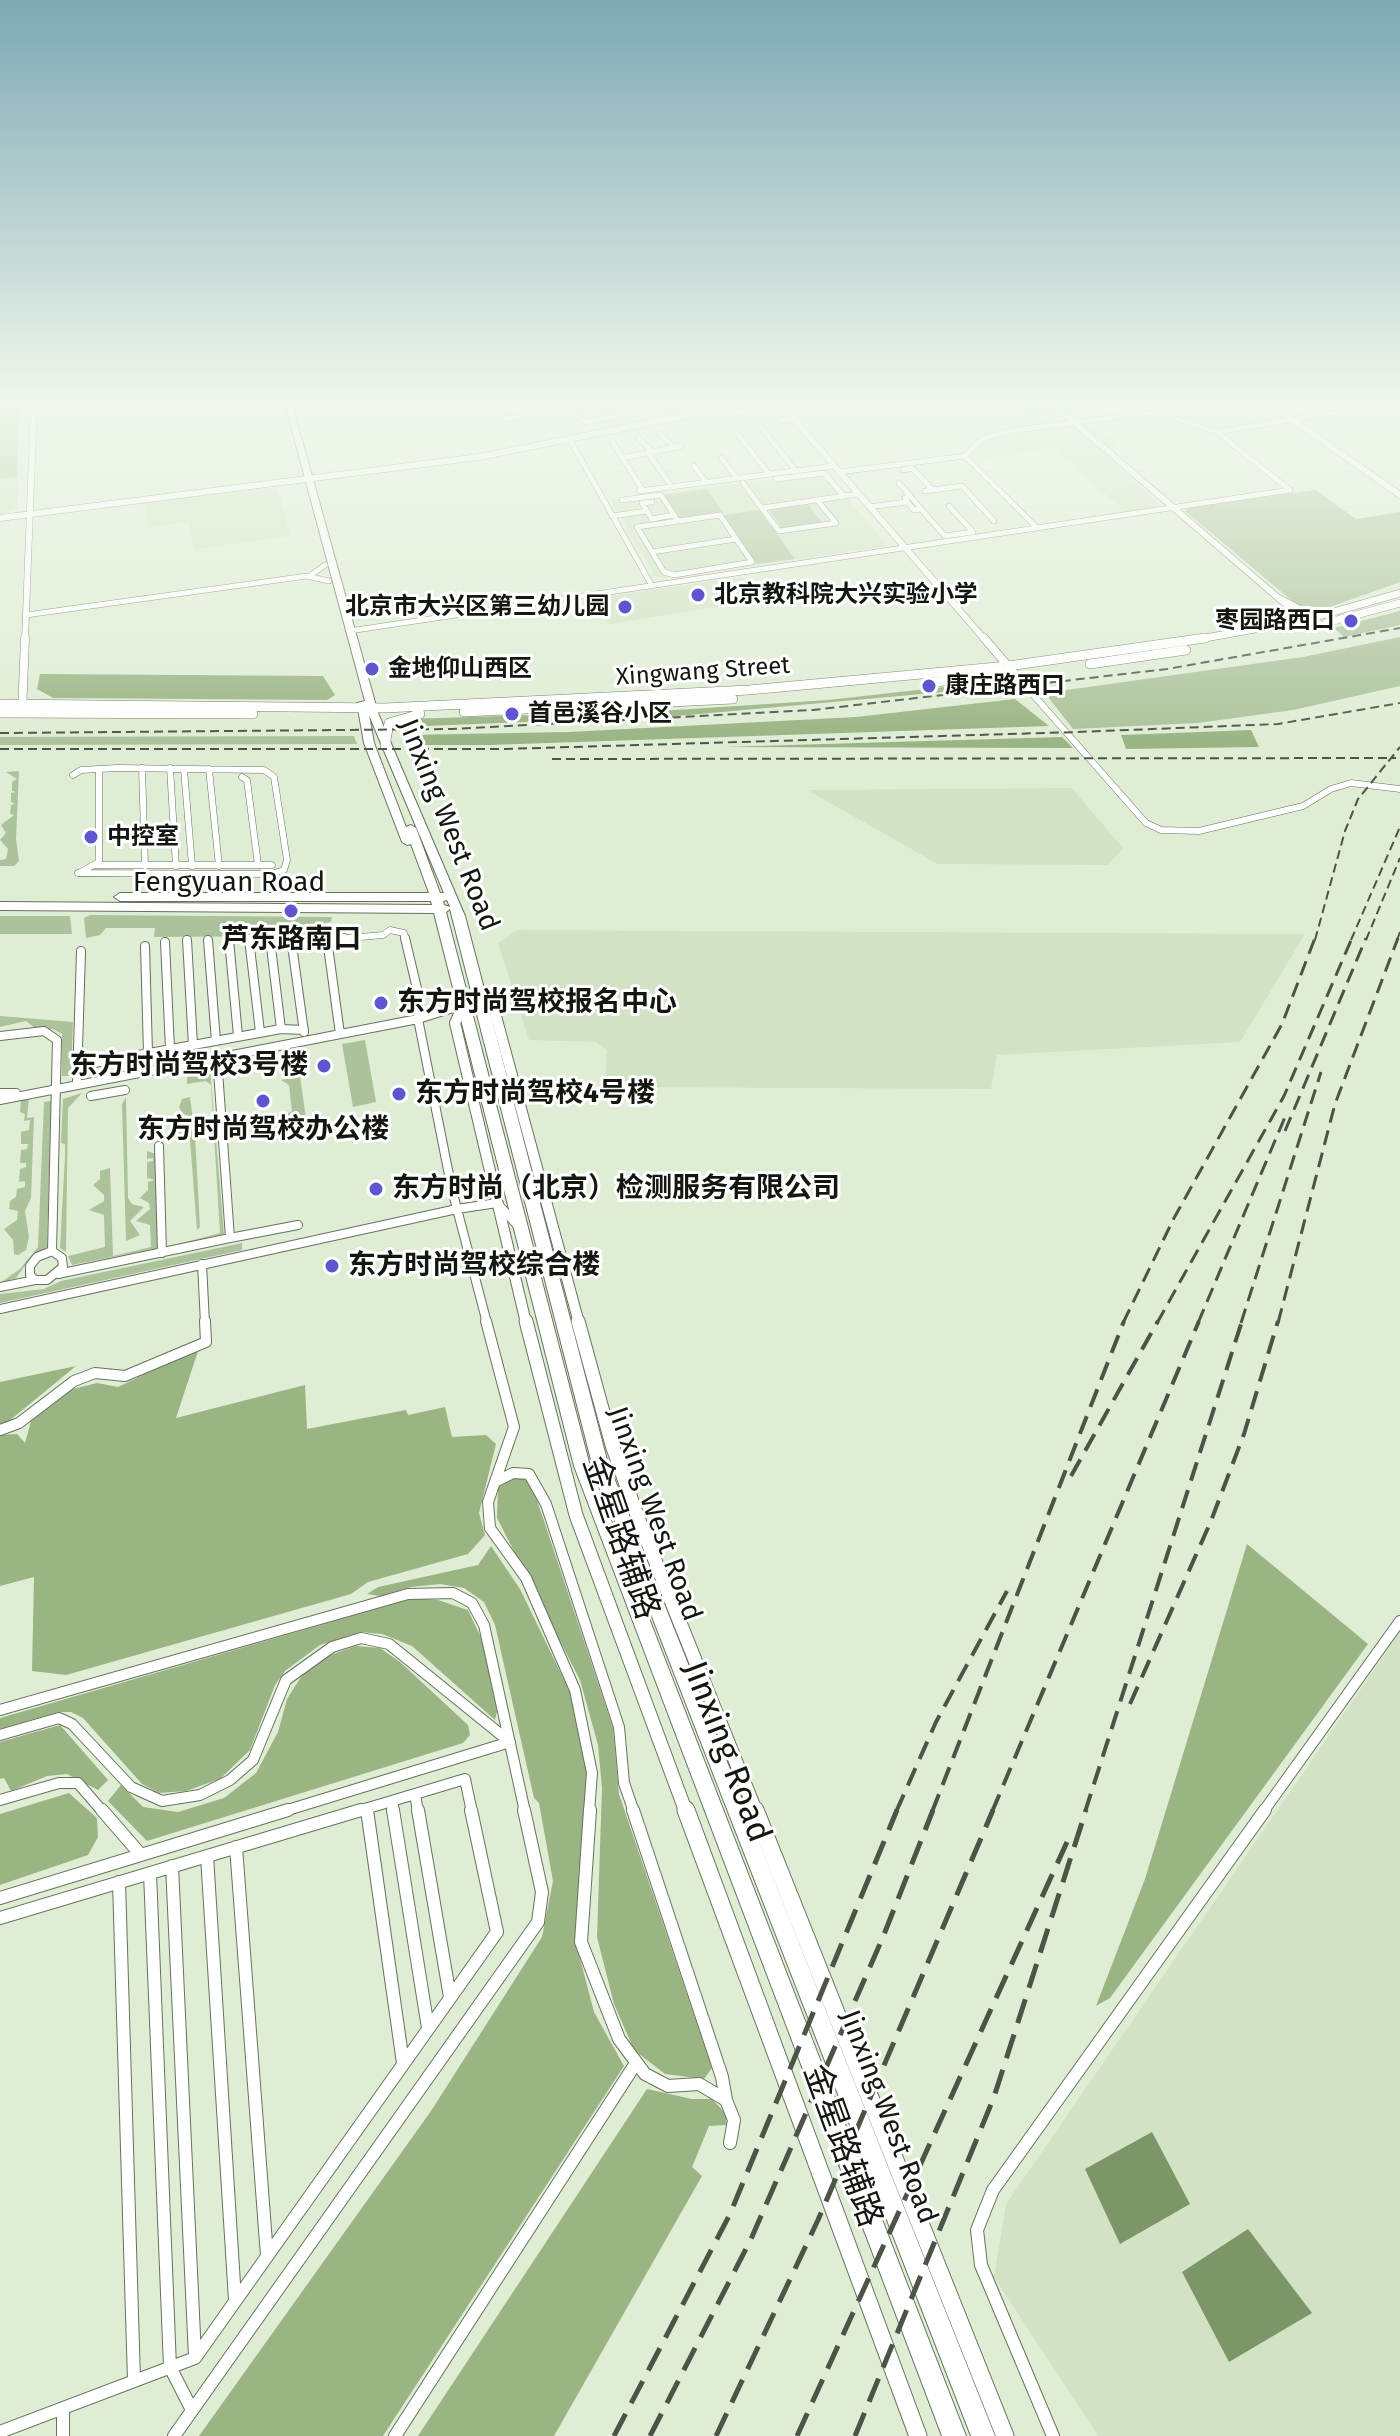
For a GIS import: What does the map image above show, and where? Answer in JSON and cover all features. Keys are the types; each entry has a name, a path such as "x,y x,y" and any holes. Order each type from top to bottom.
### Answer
{"main road":[{"name":"Jinxing West Road","path":"314,518 329,581 368,710 382,730 385,746 440,868 599,1460 983,2436"},
{"name":"Jinxing West Road","path":"316,518 368,710"},
{"name":"Xingwang Street","path":"0,704 22,708 368,710 749,690 973,669 1011,670 1043,662 1283,624 1308,623 1400,593"},
{"path":"1280,599 1303,611 1336,612"},
{"path":"1280,599 1290,613 1290,620 1283,624"},
{"name":"Xingwang Street","path":"368,710 420,714 697,702 1011,670 1164,654 1400,603"},
{"name":"Xingwang Street","path":"0,713 22,708"},
{"name":"Jinxing Road","path":"368,710 369,743 408,845 423,860 447,903 463,1005 582,1466 954,2436"},
{"path":"420,714 393,720 382,730 430,832 440,868"},
{"name":"Fengyuan Road","path":"0,897 390,897 447,903"},
{"path":"382,908 390,904 390,897"},
{"name":"Fengyuan Road","path":"0,906 382,908 447,903"}],"street":[{"path":"22,708 31,518"},
{"path":"613,518 652,586"},
{"path":"651,518 681,518"},
{"path":"676,518 637,527 664,572 674,575 745,566 752,562 722,518"},
{"path":"769,518 779,531 836,523 832,518"},
{"path":"878,518 1146,823 1161,830 1199,831 1303,806 1331,789 1351,783 1400,789"},
{"path":"929,518 945,536 973,532 960,518"},
{"path":"991,518 994,521"},
{"path":"1027,518 1037,528"},
{"path":"349,631 1104,518"},
{"path":"1185,518 1308,623"},
{"path":"652,552 736,539"},
{"path":"307,576 325,565"},
{"path":"26,615 307,576 329,581"},
{"path":"993,650 1016,660 1043,662"},
{"path":"973,669 989,661 993,650"},
{"path":"142,768 145,866"},
{"path":"170,768 176,866"},
{"path":"73,775 81,770 99,769 264,770 274,777 287,860 284,870 271,874 78,873 99,862 99,769"},
{"path":"184,769 192,866"},
{"path":"209,769 219,866"},
{"path":"242,777 247,780 258,865"},
{"path":"95,865 272,865"},
{"path":"340,1034 327,939 383,935 390,930 404,933 419,997 418,1019 457,1209 514,1427 488,1502 490,1528 526,1578 575,1690 592,1773 581,1942 619,2039 645,2074 668,2086 699,2084 726,2100"},
{"path":"291,938 305,1040"},
{"path":"249,939 260,1032"},
{"path":"270,939 281,1029"},
{"path":"187,940 193,1045"},
{"path":"208,940 216,1041"},
{"path":"229,940 238,1036"},
{"path":"165,942 170,1049"},
{"path":"145,946 148,1053"},
{"path":"77,1082 81,951"},
{"path":"0,1093 56,1087 340,1034 418,1019 463,1005"},
{"name":"金星路辅路","path":"463,1005 455,1023 576,1515 918,2436"},
{"name":"金星路辅路","path":"493,1005 612,1445 638,1518 1005,2436"},
{"path":"78,1066 260,1032 304,1030"},
{"path":"0,1036 36,1031 54,1035 56,1087 52,1251 64,1262 58,1274"},
{"path":"217,1057 230,1238"},
{"path":"91,1096 125,1090"},
{"path":"0,1100 20,1093"},
{"path":"159,1146 162,1253"},
{"path":"0,1309 457,1209 497,1203 521,1230"},
{"path":"0,1287 47,1280 58,1274 298,1225"},
{"path":"35,1280 30,1275 30,1266 37,1257 52,1251"},
{"path":"0,1430 19,1423 74,1381 95,1373 125,1376 206,1342 202,1264"},
{"path":"495,1482 513,1473 529,1474 546,1504 619,1727 624,1783 722,2077 734,2120 730,2143"},
{"path":"0,1710 408,1594 453,1593 472,1603 484,1625 542,1892 538,1922 174,2436"},
{"path":"1053,2436 981,2265 977,2230 993,2190 1400,1621"},
{"path":"0,1735 59,1718 72,1724 131,1787 162,1801 200,1795 230,1780 253,1760 286,1680 332,1647 361,1638 389,1644 510,1742"},
{"path":"0,1898 510,1742"},
{"path":"0,1918 465,1779 497,1932 195,2358 0,2432"},
{"path":"0,1800 59,1783 78,1783 141,1855"},
{"path":"415,1794 450,1997"},
{"path":"392,1801 428,2028"},
{"path":"367,1808 403,2064"},
{"path":"236,1847 267,2257"},
{"path":"207,1856 236,2300"},
{"path":"172,1866 195,2358"},
{"path":"150,1873 170,2367 192,2410"},
{"path":"119,1882 134,2381"},
{"path":"395,2436 636,2063"},
{"path":"63,2408 63,2436"}],"shaded area":[{"path":"147,518 285,518 290,536 194,549 189,522 148,527"},
{"path":"621,518 864,518 887,546 668,578 655,576"},
{"path":"725,518 765,518 795,559 757,564"},
{"path":"775,518 818,518 822,523 782,528"},
{"path":"1193,518 1400,518 1400,582 1319,611 1297,605"},
{"name":"北京教科院大兴实验小学","path":"743,577 758,600 609,624 596,598"},
{"path":"1400,611 1400,625 1344,637 1334,628"},
{"path":"1400,637 1400,686 1293,710 1198,723 1073,729 1045,693 1303,657"},
{"path":"40,674 323,676 335,695 327,700 53,698 37,689"},
{"path":"998,681 1011,686 677,716 401,727 408,719 660,711 828,700"},
{"path":"1015,699 1049,726 489,745 409,745 404,735 568,732 856,717"},
{"path":"1251,730 1259,747 1126,749 1121,735"},
{"path":"354,736 357,744 0,745 0,737"},
{"path":"1062,737 1073,748 723,747"},
{"path":"19,771 16,839 19,861 14,866 0,866 0,860 6,859 8,849 0,840 6,833 1,825 14,815 10,814 11,805 15,804 11,802 11,793 16,792 12,791 12,782 17,779 6,772"},
{"path":"1072,788 1123,848 1108,865 938,864 807,790"},
{"path":"90,915 332,917 331,922 311,926 307,936 154,937 155,928 106,928 100,935 86,938 84,918"},
{"path":"0,916 70,916 72,934 0,934"},
{"path":"518,930 1305,934 1240,1042 997,1055 991,1089 605,1087 607,1050 596,1042 529,1040 498,943"},
{"path":"0,1016 73,1022 71,1076 62,1076 62,1034 53,1029 36,1029 26,1021 0,1027"},
{"path":"365,1040 376,1102 353,1107 342,1044"},
{"path":"210,1068 224,1234 167,1247 220,1233 211,1085 206,1081 187,1084 187,1073"},
{"path":"300,1076 306,1119 288,1124 285,1115 292,1111 289,1085 281,1080"},
{"path":"82,1093 68,1108 66,1252 60,1248 65,1156 65,1144 61,1143 63,1099"},
{"path":"126,1097 128,1198 132,1204 144,1207 130,1221 140,1235 126,1241 122,1104"},
{"path":"190,1097 200,1227 197,1230 190,1140 178,1133 191,1124 191,1117 182,1113 179,1107 182,1099"},
{"path":"21,1098 29,1098 27,1118 34,1117 31,1198 25,1211 29,1237 26,1250 18,1255 14,1254 13,1240 4,1229 17,1220 18,1211 9,1209 10,1201 16,1197 17,1189 25,1187 25,1181 19,1182 20,1169 26,1167 26,1163 20,1163 21,1150 27,1149 28,1144 21,1144 21,1132 29,1130 30,1120 24,1121 25,1114 20,1112"},
{"path":"51,1101 47,1247 30,1259 16,1278 0,1283 20,1269 38,1247 44,1102"},
{"path":"147,1151 156,1154 158,1248 72,1265 68,1256 105,1247 104,1215 89,1210 104,1201 104,1195 93,1185 100,1179 100,1171 110,1168 113,1256 151,1247 150,1225 136,1221 150,1209 149,1203 140,1198 148,1190 148,1182 155,1180 147,1178 147,1162 153,1161 153,1158 147,1159"},
{"path":"242,1243 242,1250 0,1303 0,1294 44,1289 61,1281"},
{"path":"199,1348 176,1418 305,1385 307,1429 406,1410 408,1415 445,1407 452,1437 486,1435 496,1444 479,1513 485,1535 468,1554 368,1582 351,1594 66,1675 32,1671 34,1577 0,1586 0,1435 17,1434 25,1443 31,1421 51,1400 73,1389 97,1383 118,1387"},
{"path":"76,1366 9,1421 0,1425 0,1382"},
{"path":"516,1476 531,1482 613,1728 619,1794 712,2068 704,2079 665,2074 634,2050 614,2004 597,1937 602,1788 598,1745 580,1680 497,1518 498,1483"},
{"path":"1247,1544 1368,1644 1110,1998 1096,2006 1145,1879"},
{"path":"491,1546 520,1589 570,1692 587,1772 577,1947 594,2012 624,2066 383,2436 199,2436 431,2111 542,1937 553,1881 539,1803 534,1798 495,1625 484,1602 464,1588 440,1584 411,1587 380,1596 367,1594 378,1587 478,1565"},
{"path":"414,1598 438,1600 468,1610 483,1642 497,1711 495,1720 412,1646 382,1634 360,1632 320,1645 285,1671 275,1685 250,1750 220,1779 186,1791 159,1793 142,1784 83,1718 71,1712 58,1712 0,1729 0,1718"},
{"path":"1400,1632 1400,2436 1098,2436 994,2277 1006,2204"},
{"path":"356,1646 380,1648 400,1662 468,1725 470,1735 463,1743 147,1841 108,1801 121,1785 143,1807 178,1812 224,1798 256,1773 278,1732 287,1699 304,1672 322,1658"},
{"path":"60,1725 108,1780 98,1790 67,1774 47,1776 11,1791 4,1778 0,1779 0,1742"},
{"path":"69,1793 97,1818 98,1837 88,1855 0,1885 0,1814"},
{"path":"647,2089 692,2099 712,2099 727,2115 726,2125 709,2126 692,2167 702,2176 554,2436 418,2436"},
{"path":"1152,2132 1190,2204 1120,2244 1085,2169"},
{"path":"1248,2229 1312,2313 1229,2362 1182,2272"}],"railway":[{"path":"0,733 452,729 813,710 1167,669 1400,628"},
{"path":"0,749 505,749 1077,732 1278,724 1400,703"},
{"path":"1391,758 1400,747"},
{"path":"552,759 1391,758"},
{"path":"1315,940 1345,831 1358,799 1391,758"},
{"path":"1391,758 1396,758"},
{"path":"1351,940 1400,827"},
{"path":"1366,940 1400,858"},
{"path":"1397,940 1400,932"},
{"path":"1123,1323 1174,1218 1282,1024 1315,938"},
{"path":"1157,1323 1284,1096 1352,938"},
{"path":"1285,1131 1366,938"},
{"path":"1278,1323 1335,1104 1398,938"},
{"path":"1241,1323 1321,1072"},
{"path":"1198,1323 1285,1117"},
{"path":"932,1812 1124,1321"},
{"path":"1071,1476 1158,1321"},
{"path":"992,1812 1199,1321"},
{"path":"1085,1812 1242,1321"},
{"path":"1130,1704 1211,1521 1244,1434 1278,1321"},
{"path":"896,1812 936,1722 1007,1591"},
{"path":"614,2436 730,2214 897,1810"},
{"path":"650,2436 751,2239 883,1937 933,1810"},
{"path":"716,2436 818,2220 993,1810"},
{"path":"855,2436 994,2097 1086,1810"},
{"path":"797,2436 1067,1842"}],"place":[{"name":"北京教科院大兴实验小学","path":"698,595"},
{"name":"北京市大兴区第三幼儿园","path":"625,607"},
{"name":"枣园路西口","path":"1351,621"},
{"name":"金地仰山西区","path":"372,669"},
{"name":"康庄路西口","path":"929,686"},
{"name":"首邑溪谷小区","path":"512,714"},
{"name":"中控室","path":"91,837"},
{"name":"芦东路南口","path":"291,911"},
{"name":"东方时尚驾校报名中心","path":"381,1003"},
{"name":"东方时尚驾校3号楼","path":"324,1066"},
{"name":"东方时尚驾校4号楼","path":"399,1094"},
{"name":"东方时尚驾校办公楼","path":"263,1101"},
{"name":"东方时尚（北京）检测服务有限公司","path":"376,1189"},
{"name":"东方时尚驾校综合楼","path":"332,1266"}]}
